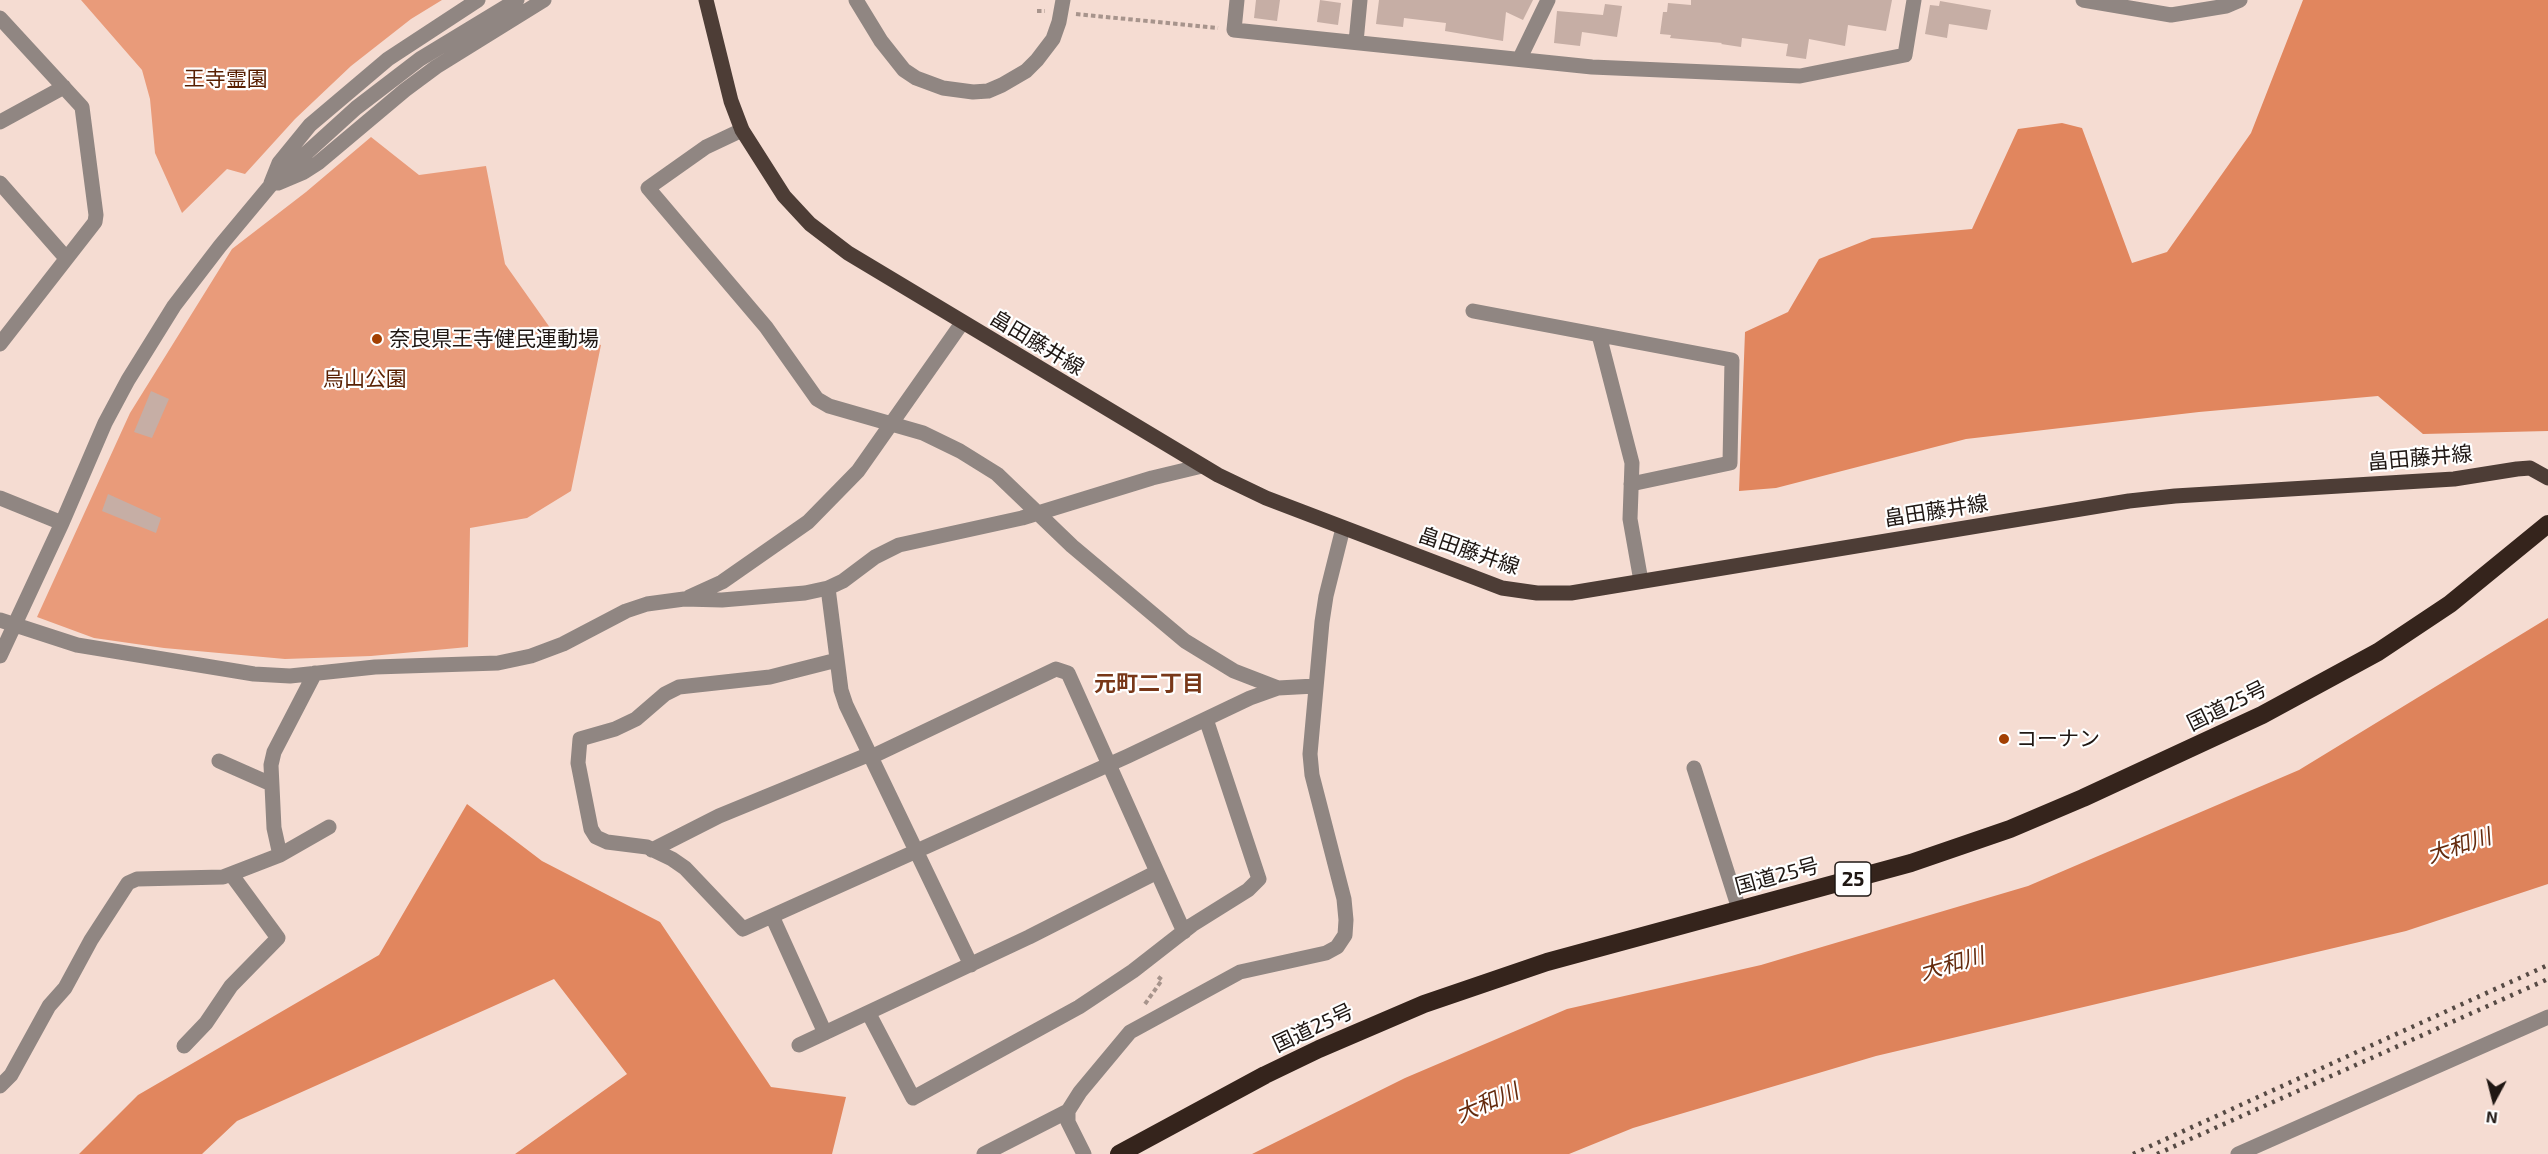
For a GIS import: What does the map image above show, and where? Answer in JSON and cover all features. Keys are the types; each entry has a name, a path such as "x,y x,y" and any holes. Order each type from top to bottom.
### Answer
{"highway":[{"name":"国道25号","path":"1119,1154 1265,1075 1319,1049 1414,1009 1547,962 1911,863 2046,814 2209,741 2343,672 2408,634 2450,604 2548,524"}],"main road":[{"name":"畠田藤井線","path":"706,0 731,101 742,130 784,196 810,224 866,266 1202,466 1266,498 1502,588 1553,593 1641,582 2152,498 2263,489 2454,479 2530,468 2548,478"}],"street":[{"path":"270,186 279,163 310,125 388,59 478,0"},
{"path":"0,656 7,623 62,523 105,423 151,342 202,268 270,186 356,108 420,59 517,0"},
{"path":"270,186 304,172 318,163 436,67 544,0"},
{"path":"856,0 881,41 904,70 916,78 943,88 974,92 988,91 1008,82 1037,60 1053,39 1063,0"},
{"path":"1237,0 1234,30 1592,67 1800,75 1905,55 1914,0"},
{"path":"1356,42 1360,0"},
{"path":"1520,58 1548,0"},
{"path":"2083,0 2171,15 2226,6 2240,0"},
{"path":"0,18 82,107 96,215 95,222 0,343"},
{"path":"0,122 63,87"},
{"path":"742,130 706,147 648,188 766,327 817,399 829,406 923,433 960,451 997,474 1072,546 1185,641 1234,671 1278,688"},
{"path":"0,183 66,258"},
{"path":"1473,311 1732,360 1730,463 1632,484"},
{"path":"684,599 722,582 808,522 858,471 962,323"},
{"path":"1599,335 1632,463 1630,519 1641,582"},
{"path":"7,623 77,645 254,674 290,676 375,667 498,663 531,656 563,644 626,610 647,604 684,599 722,600 805,593 828,588 843,581 875,557 899,546 1038,513 1152,478 1202,466"},
{"path":"0,498 62,523"},
{"path":"1084,1154 1068,1122 1068,1112 1080,1092 1130,1032 1240,972 1326,953 1337,947 1345,934 1344,899 1312,775 1310,754 1326,596 1343,528"},
{"path":"828,588 843,697 971,964"},
{"path":"837,660 770,677 679,687 665,694 636,719 615,729 580,739 578,763 591,829 596,837 606,842 647,847 685,868 743,928 1251,698 1278,688 1316,686"},
{"path":"652,850 719,816 870,755 1056,669 1068,673 1184,932"},
{"path":"280,855 274,828 271,765 274,752 315,673"},
{"path":"869,1014 913,1098 1079,1007 1133,971 1184,932 1248,890 1260,879 1206,719"},
{"path":"219,761 271,784"},
{"path":"1694,768 1739,909"},
{"path":"0,1086 11,1076 49,1006 65,988 91,940 128,884 137,879 205,879 231,874 280,855 328,827"},
{"path":"800,1045 869,1014 1158,873"},
{"path":"184,1046 206,1023 231,986 278,938 231,874"},
{"path":"772,916 825,1034"},
{"path":"2238,1154 2548,1017"},
{"path":"984,1154 1068,1112"}],"path":[{"path":"1080,15 1234,30"},
{"path":"1144,1006 1162,980"}],"green space":[{"name":"王寺霊園","path":"81,0 442,0 411,19 351,66 295,119 245,174 227,169 182,213 155,153 150,99 142,70"},
{"name":"奈良県王寺健民運動場","path":"371,137 419,175 486,166 505,264 553,332 601,345 571,491 527,518 470,528 468,647 371,656 285,659 164,648 94,638 37,617 130,413 232,249 306,192"}],"shaded area":[{"path":"2303,0 2548,0 2548,431 2423,434 2378,396 2199,412 1966,439 1776,488 1739,491 1745,332 1788,312 1819,259 1872,238 1972,229 2018,129 2062,123 2082,128 2132,263 2167,252 2251,133"},
{"path":"467,804 542,861 660,922 771,1087 846,1097 832,1154 515,1154 627,1074 554,979 237,1121 202,1154 79,1154 138,1095 379,955"}],"water":[{"name":"大和川","path":"2548,618 2548,884 2406,931 1876,1056 1633,1128 1569,1154 1252,1154 1405,1078 1567,1009 1761,965 2028,886 2299,770"}],"building":[{"path":"1256,0 1280,0 1277,21 1254,18"},
{"path":"1320,0 1341,3 1338,25 1317,22"},
{"path":"1379,0 1533,0 1523,20 1506,12 1503,41 1445,31 1446,23 1404,18 1403,27 1376,24"},
{"path":"1691,0 1892,0 1886,31 1848,25 1845,46 1809,39 1806,59 1786,56 1788,44 1742,38 1741,47 1670,38 1671,35 1660,34 1663,12 1667,12 1668,3 1691,5"},
{"path":"1940,1 1991,10 1987,30 1949,24 1947,38 1925,34 1930,5 1939,6"},
{"path":"1605,4 1622,6 1617,37 1582,32 1580,46 1554,43 1557,11 1603,15"},
{"path":"151,391 169,399 152,438 134,432"},
{"path":"108,494 161,518 156,533 102,511"}],"railway":[{"path":"2133,1154 2548,965"},
{"path":"2157,1154 2548,979"}],"place":[{"name":"奈良県王寺健民運動場","path":"377,339"},
{"name":"コーナン","path":"2004,739"}],"district":[{"name":"元町二丁目","path":"1149,684"}],"park label":[{"name":"烏山公園","path":"365,379"}]}
